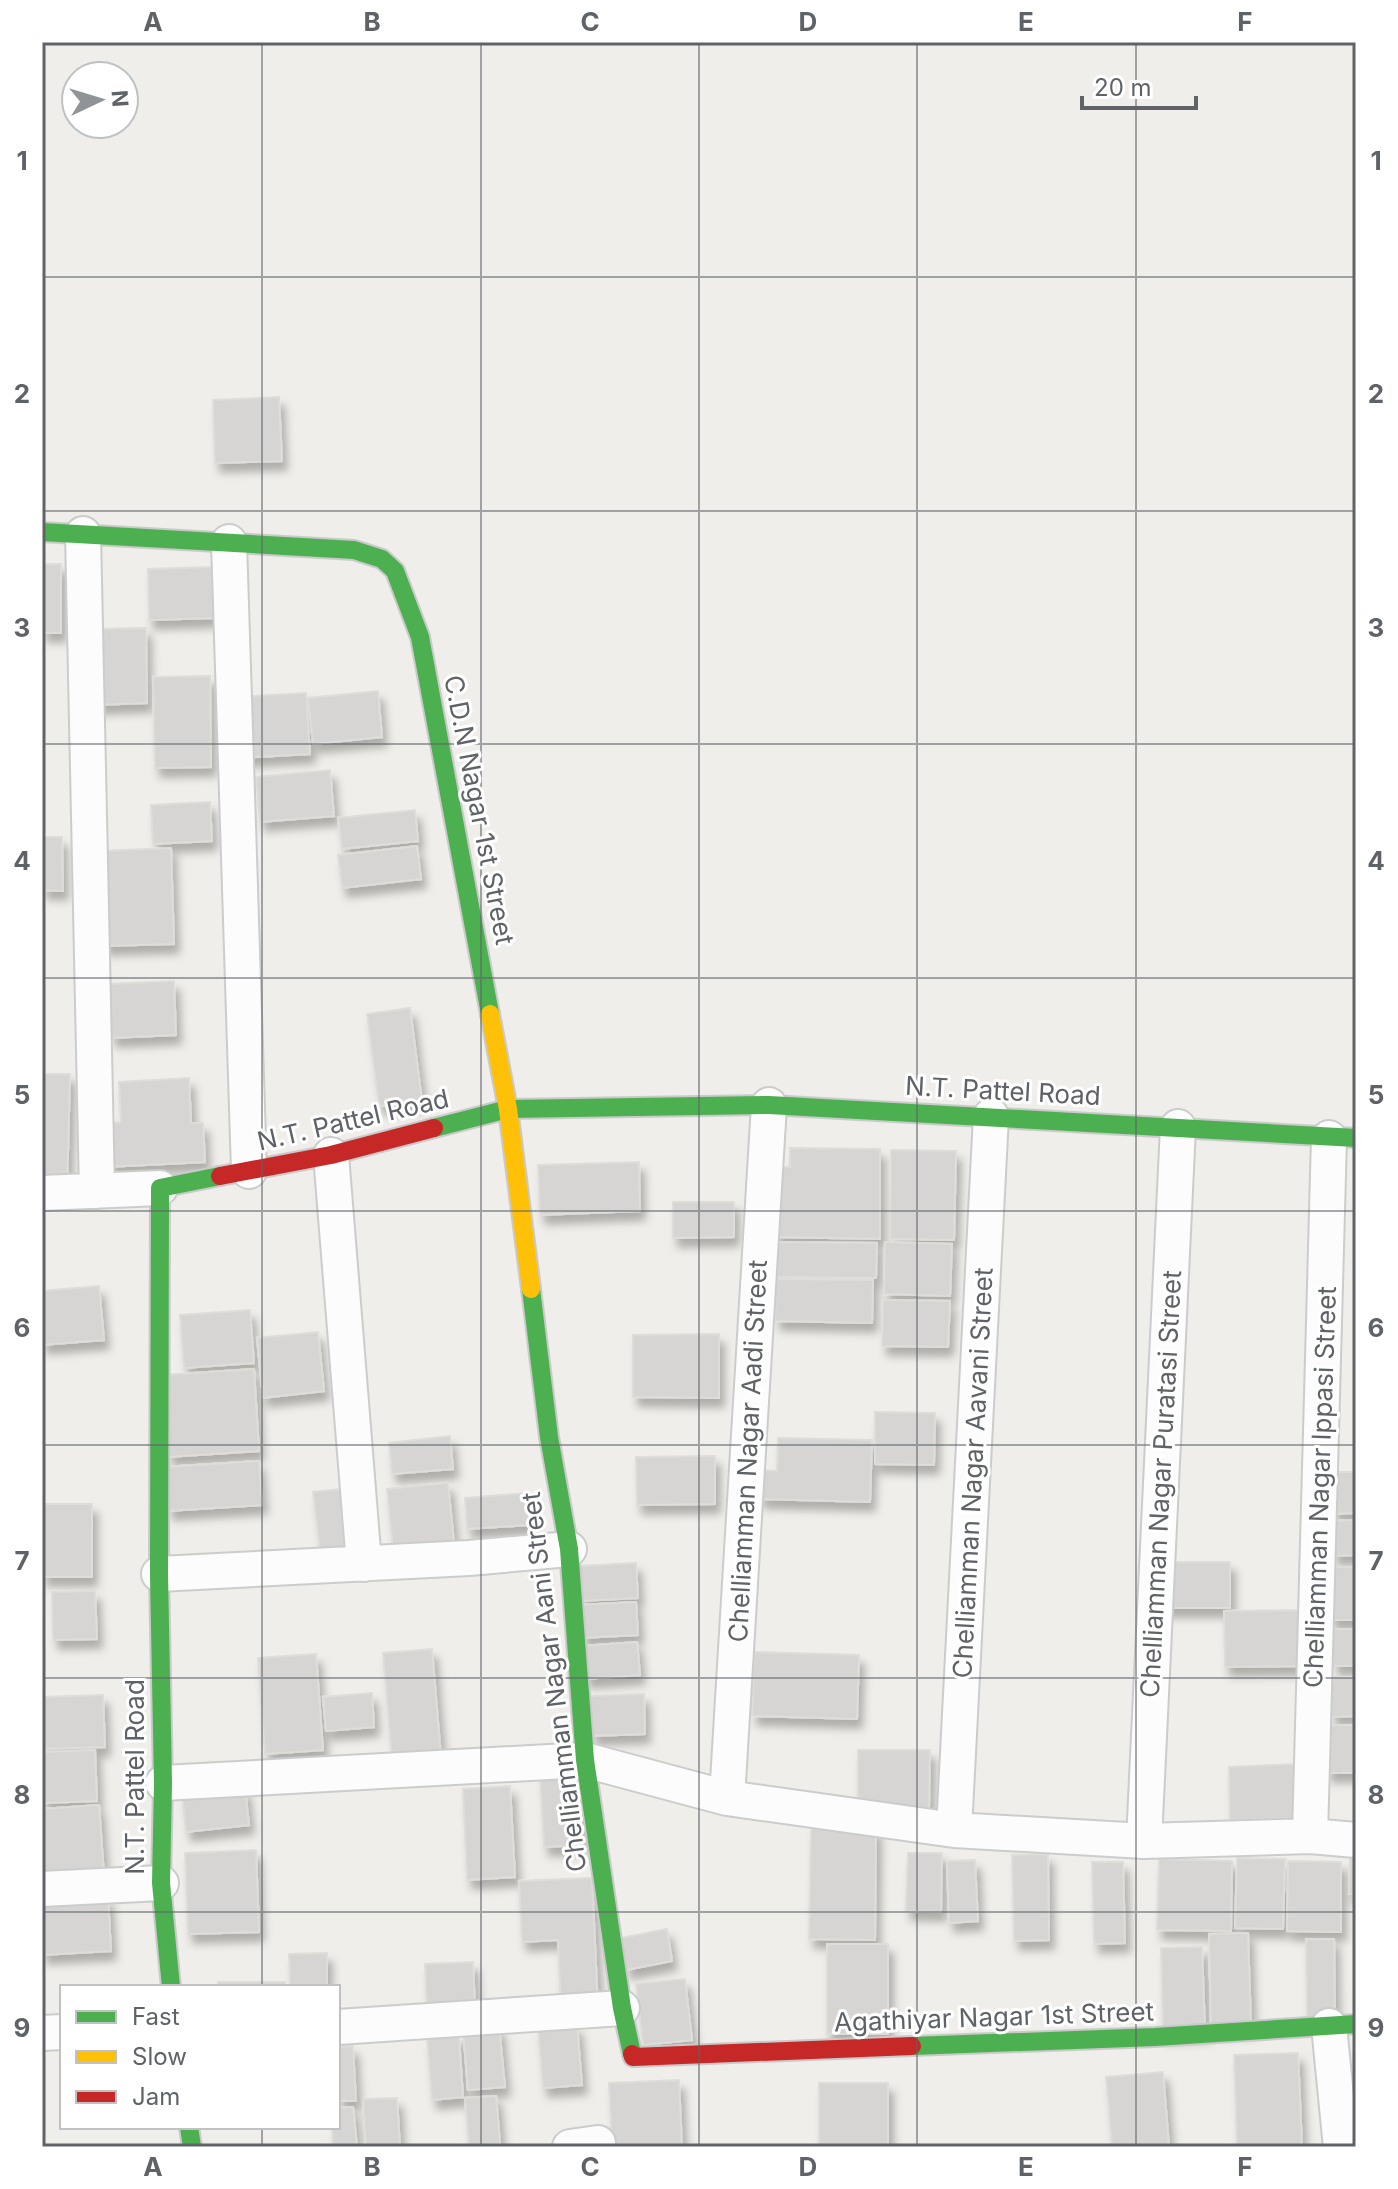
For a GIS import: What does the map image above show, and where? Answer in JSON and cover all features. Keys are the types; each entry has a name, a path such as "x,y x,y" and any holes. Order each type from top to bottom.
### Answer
{"street":[{"path":"42,532 229,542 249,1171"},
{"path":"83,534 97,1191"},
{"name":"C.D.N Nagar 1st Street","path":"229,542 354,550 382,559 395,571 420,637 508,1109"},
{"name":"N.T. Pattel Road","path":"171,1985 161,1883 160,1188 331,1155 508,1109 769,1105 1343,1138"},
{"name":"Chelliamman Nagar Aadi Street","path":"727,1798 769,1105"},
{"name":"Chelliamman Nagar Aani Street","path":"508,1109 549,1437 569,1549 585,1760 622,2008 633,2057"},
{"name":"Chelliamman Nagar Aavani Street","path":"954,1830 991,1116"},
{"name":"Chelliamman Nagar Puratasi Street","path":"1144,1841 1178,1127"},
{"name":"Chelliamman Nagar Ippasi Street","path":"1310,1836 1343,1138"},
{"path":"331,1155 364,1564"},
{"path":"42,1193 160,1188"},
{"path":"159,1574 469,1558 569,1549"},
{"path":"163,1783 585,1760 727,1798 954,1830 1144,1841 1310,1836 1356,1840"},
{"path":"42,1889 161,1883"},
{"path":"340,2027 622,2008"},
{"path":"1341,2147 1343,2025"},
{"name":"Agathiyar Nagar 1st Street","path":"633,2057 1155,2037 1343,2025"}],"building":[{"path":"279,397 282,461 215,463 213,400"},
{"path":"42,564 61,564 61,633 42,633"},
{"path":"213,567 215,618 149,620 148,569"},
{"path":"146,628 147,703 95,705 94,629"},
{"path":"210,676 211,767 155,768 153,677"},
{"path":"378,691 382,737 313,744 308,698"},
{"path":"306,693 310,754 240,758 236,697"},
{"path":"330,770 334,816 260,822 256,777"},
{"path":"210,802 212,841 153,844 151,805"},
{"path":"415,810 418,841 342,849 338,818"},
{"path":"42,837 62,837 63,891 42,890"},
{"path":"417,846 421,879 342,888 338,855"},
{"path":"171,848 174,944 103,946 100,851"},
{"path":"174,981 176,1035 111,1038 109,984"},
{"path":"410,1008 422,1101 379,1106 367,1014"},
{"path":"42,1074 70,1074 67,1191 42,1191"},
{"path":"189,1078 191,1123 203,1123 205,1162 107,1167 106,1123 121,1122 119,1082"},
{"path":"790,1148 880,1149 880,1239 774,1237 774,1214 780,1214 780,1167 790,1167"},
{"path":"891,1150 956,1151 954,1240 890,1239"},
{"path":"639,1162 640,1211 540,1215 538,1165"},
{"path":"673,1202 734,1202 734,1237 673,1238"},
{"path":"775,1242 877,1243 876,1278 774,1277"},
{"path":"885,1242 952,1244 950,1296 884,1294"},
{"path":"776,1279 873,1280 872,1323 775,1321"},
{"path":"99,1286 104,1340 42,1345 42,1291"},
{"path":"883,1300 950,1301 948,1347 882,1346"},
{"path":"250,1310 254,1363 184,1368 180,1315"},
{"path":"318,1332 324,1391 263,1398 257,1338"},
{"path":"719,1334 719,1398 633,1397 633,1335"},
{"path":"254,1369 259,1451 168,1457 163,1375"},
{"path":"875,1412 935,1413 934,1465 875,1464"},
{"path":"450,1436 453,1469 392,1474 389,1443"},
{"path":"778,1438 872,1440 870,1502 759,1499 759,1470 777,1471"},
{"path":"715,1456 715,1504 637,1505 636,1457"},
{"path":"259,1461 262,1505 168,1511 165,1467"},
{"path":"1332,1472 1356,1472 1356,1513 1333,1514"},
{"path":"448,1483 454,1543 393,1549 387,1489"},
{"path":"348,1488 354,1547 320,1551 313,1492"},
{"path":"528,1493 531,1525 467,1529 465,1498"},
{"path":"42,1504 92,1504 92,1577 42,1577"},
{"path":"1356,1520 1356,1555 1333,1556 1331,1521"},
{"path":"1162,1562 1230,1562 1230,1608 1162,1608"},
{"path":"636,1563 638,1598 580,1601 579,1566"},
{"path":"1330,1567 1356,1567 1356,1620 1330,1620"},
{"path":"95,1591 97,1639 53,1640 52,1592"},
{"path":"636,1602 638,1635 581,1638 579,1605"},
{"path":"1302,1610 1302,1666 1225,1667 1224,1611"},
{"path":"1333,1629 1356,1629 1356,1666 1333,1666"},
{"path":"637,1642 640,1675 585,1679 582,1646"},
{"path":"432,1649 441,1757 392,1760 383,1653"},
{"path":"754,1652 859,1655 857,1719 752,1716"},
{"path":"316,1654 323,1750 265,1754 258,1658"},
{"path":"1331,1677 1356,1677 1356,1716 1331,1717"},
{"path":"372,1693 374,1727 326,1731 323,1697"},
{"path":"644,1694 645,1734 591,1736 590,1696"},
{"path":"103,1695 105,1747 42,1749 42,1697"},
{"path":"1327,1725 1356,1725 1356,1773 1326,1773"},
{"path":"95,1750 97,1801 42,1803 42,1752"},
{"path":"858,1750 930,1750 929,1808 858,1808"},
{"path":"1298,1764 1300,1818 1230,1820 1229,1767"},
{"path":"578,1771 582,1845 544,1847 540,1773"},
{"path":"510,1786 515,1877 467,1880 463,1789"},
{"path":"245,1788 249,1825 186,1832 182,1794"},
{"path":"99,1805 104,1875 42,1879 42,1809"},
{"path":"811,1826 876,1828 875,1940 809,1939"},
{"path":"256,1850 259,1932 188,1934 185,1853"},
{"path":"908,1853 942,1853 941,1912 906,1911"},
{"path":"1048,1854 1049,1940 1014,1941 1012,1855"},
{"path":"1350,1857 1356,1857 1356,1894 1349,1894"},
{"path":"1237,1858 1285,1859 1283,1929 1235,1928"},
{"path":"1159,1859 1232,1861 1231,1931 1157,1930"},
{"path":"975,1860 978,1921 949,1923 947,1861"},
{"path":"1288,1861 1341,1862 1341,1932 1287,1931"},
{"path":"1092,1862 1123,1862 1125,1943 1094,1944"},
{"path":"592,1878 598,2009 561,2010 558,1940 522,1942 519,1881"},
{"path":"108,1897 111,1951 42,1955 42,1901"},
{"path":"667,1929 672,1961 626,1970 621,1938"},
{"path":"1248,1933 1251,2027 1211,2028 1209,1934"},
{"path":"1306,1939 1334,1939 1335,2018 1307,2018"},
{"path":"827,1944 888,1944 888,2034 827,2034"},
{"path":"1202,1947 1205,2032 1163,2034 1161,1948"},
{"path":"327,1953 327,1985 290,1985 289,1954"},
{"path":"473,1962 475,2007 427,2009 425,1964"},
{"path":"685,1979 692,2040 643,2045 636,1984"},
{"path":"218,1982 285,1982 285,1985 218,1985"},
{"path":"577,2025 582,2085 543,2088 538,2028"},
{"path":"499,2026 505,2087 468,2090 463,2028"},
{"path":"459,2036 463,2097 432,2100 427,2038"},
{"path":"353,2046 356,2101 340,2101 340,2047"},
{"path":"1298,2053 1302,2147 1237,2147 1234,2055"},
{"path":"1353,2054 1356,2054 1356,2127"},
{"path":"1163,2072 1169,2147 1112,2147 1106,2077"},
{"path":"679,2080 682,2147 612,2147 609,2083"},
{"path":"819,2083 888,2083 888,2147 819,2147"},
{"path":"496,2096 500,2143 469,2146 465,2098"},
{"path":"397,2098 400,2147 366,2147 363,2099"},
{"path":"353,2107 357,2147 333,2147 332,2129 340,2129 340,2108"}],"traffic: fast":[{"path":"42,532 354,550 382,559 395,571 420,637 490,1014"},
{"path":"434,1128 508,1109 769,1105 1356,1138"},
{"path":"171,1985 161,1883 160,1188 220,1176"},
{"path":"531,1289 549,1437 569,1549 585,1760 622,2008 632,2054"},
{"path":"912,2046 1155,2037 1356,2024"},
{"path":"189,2129 192,2147"}],"traffic: slow":[{"path":"490,1014 508,1109 531,1289"}],"traffic: jam":[{"path":"220,1176 331,1155 434,1128"},
{"path":"632,2054 633,2057 912,2046"}]}
